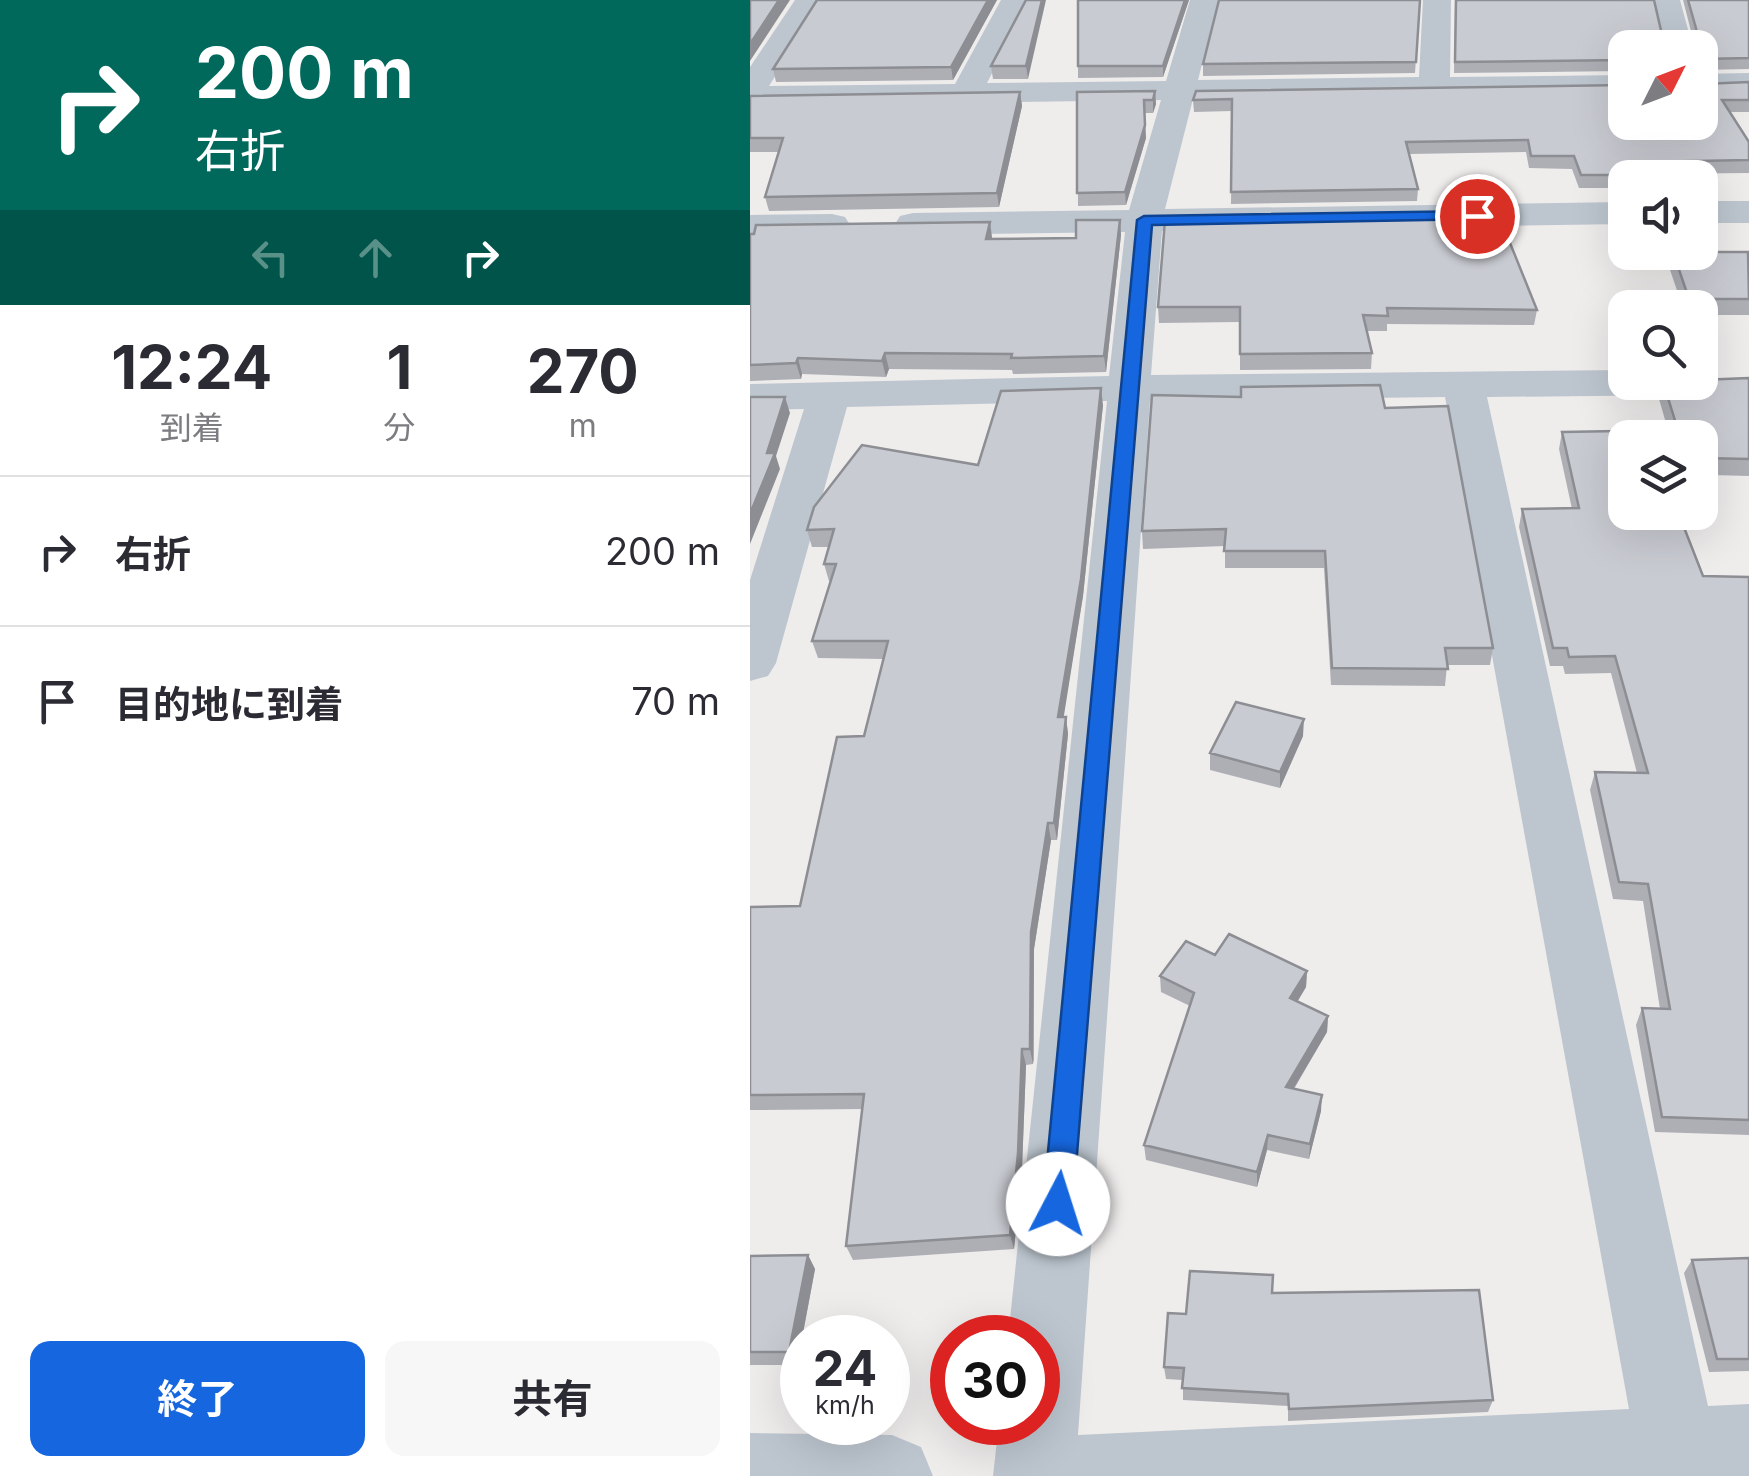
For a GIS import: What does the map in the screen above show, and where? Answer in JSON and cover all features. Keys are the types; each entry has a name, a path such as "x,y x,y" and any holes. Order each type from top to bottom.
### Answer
{"street":[{"path":"966,92 1015,0"},
{"path":"1034,1476 1144,220 1204,0"},
{"path":"1434,86 1437,0"},
{"path":"1666,0 1674,30"},
{"path":"789,16 750,93 1180,92 1608,84"},
{"path":"1718,83 1749,82"},
{"path":"1718,212 1749,212"},
{"path":"750,226 1608,214"},
{"path":"750,398 1130,388 1608,384"},
{"path":"1074,1476 1713,1444 1464,388"},
{"path":"750,663 829,396"},
{"path":"750,1474 892,1476"}],"building":[{"path":"750,0 779,0 750,44"},
{"path":"817,0 988,0 951,67 773,69"},
{"path":"1026,0 1042,0 1026,66 991,66"},
{"path":"1078,0 1185,0 1163,66 1078,66"},
{"path":"1219,0 1420,0 1416,62 1203,64"},
{"path":"1456,0 1654,0 1661,30 1608,30 1608,60 1455,62"},
{"path":"1688,0 1749,0 1749,58 1718,59 1718,30 1696,30"},
{"path":"1749,82 1749,100 1722,100 1749,142 1749,160 1608,160 1608,175 1581,175 1574,156 1531,156 1528,140 1406,142 1418,189 1231,192 1232,99 1193,100 1196,91 1608,85 1608,140 1718,140 1718,83"},
{"path":"1155,91 1153,100 1144,100 1145,125 1125,192 1077,193 1077,92"},
{"path":"1020,92 997,193 765,197 783,138 750,138 750,96"},
{"path":"1482,217 1489,234 1506,233 1537,310 1387,308 1388,316 1363,315 1372,353 1240,354 1240,307 1158,307 1165,220"},
{"path":"1076,220 1120,220 1104,356 1011,358 1012,354 885,353 882,361 798,358 796,363 750,365 750,234 754,234 756,225 990,222 986,239 1076,238"},
{"path":"1718,252 1748,252 1749,299 1718,299 1718,290 1686,290 1679,270 1718,270"},
{"path":"1749,378 1749,459 1718,458 1718,420 1675,420 1669,400 1718,400 1718,379"},
{"path":"1380,385 1385,408 1448,406 1493,648 1445,648 1448,669 1332,668 1325,551 1224,551 1226,529 1142,531 1152,395 1241,397 1241,387"},
{"path":"1101,388 1081,579 1058,717 1066,717 1054,823 1048,823 1031,932 1030,1049 1022,1049 1010,1235 846,1246 864,1094 750,1095 750,907 800,906 837,737 864,736 888,641 812,641 836,564 824,564 834,529 807,530 814,507 862,445 978,465 1001,391"},
{"path":"750,397 785,397 767,453 775,453 750,514"},
{"path":"1608,431 1608,530 1685,530 1703,576 1749,577 1749,1120 1662,1117 1642,1008 1670,1009 1648,884 1619,882 1595,772 1648,773 1615,656 1569,657 1567,648 1553,648 1522,509 1579,508 1562,432"},
{"path":"1236,702 1304,719 1280,772 1210,753"},
{"path":"1229,934 1307,971 1290,998 1328,1016 1286,1087 1322,1095 1310,1144 1268,1135 1257,1172 1144,1145 1194,993 1160,976 1186,941 1215,955"},
{"path":"808,1255 796,1315 780,1315 780,1352 750,1352 750,1256"},
{"path":"1749,1258 1749,1359 1717,1359 1692,1260"},
{"path":"1190,1271 1273,1275 1272,1293 1479,1290 1493,1400 1289,1409 1288,1394 1182,1388 1184,1368 1164,1367 1168,1313 1186,1314"}],"route":[{"path":"1058,1204 1144,220 1477,216"}]}
